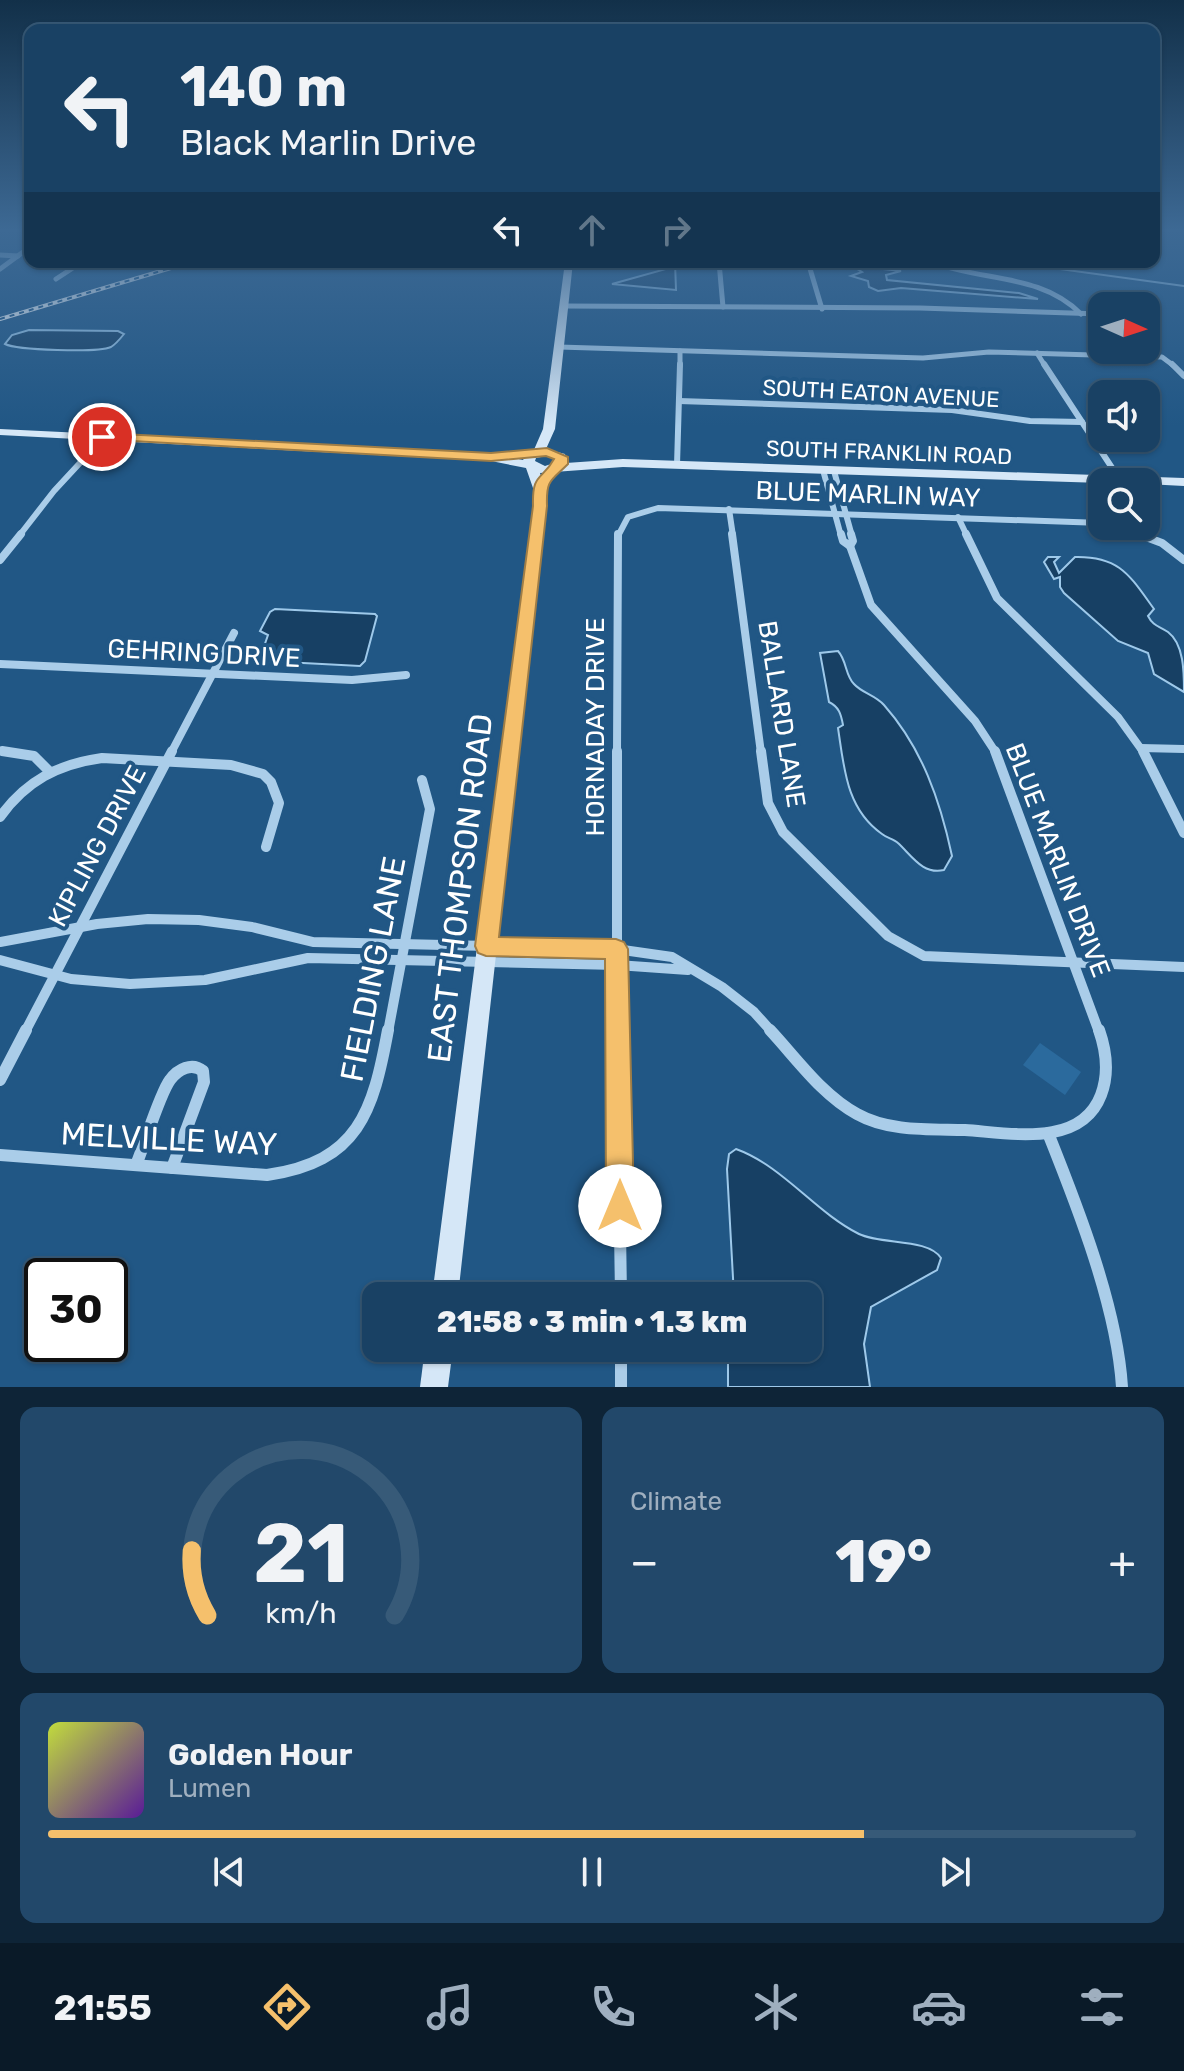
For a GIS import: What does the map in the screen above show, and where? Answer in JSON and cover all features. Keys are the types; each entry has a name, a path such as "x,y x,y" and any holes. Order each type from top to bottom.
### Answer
{"main road":[{"path":"531,466 529,458 538,452 549,429 565,297"},
{"path":"539,488 556,461 549,429"},
{"path":"0,432 491,457 538,452 556,461"},
{"path":"491,457 531,466 556,461"},
{"name":"SOUTH FRANKLIN ROAD","path":"556,461 1088,479"},
{"name":"EAST THOMPSON ROAD","path":"447,1282 540,506 539,488 531,466"},
{"name":"SOUTH FRANKLIN ROAD","path":"1160,481 1184,482"},
{"path":"434,1387 437,1362"}],"street":[{"path":"722,297 723,307"},
{"path":"818,297 822,309"},
{"path":"1066,297 1081,314"},
{"path":"564,304 920,308 1088,314"},
{"path":"559,347 923,358 989,352 1168,359 1184,376"},
{"path":"677,465 680,351"},
{"path":"1037,353 1112,468"},
{"name":"SOUTH EATON AVENUE","path":"679,401 952,410 1030,421 1082,422"},
{"path":"0,560 54,491 104,437"},
{"name":"BLUE MARLIN DRIVE","path":"829,470 835,513 843,541 850,546 871,605 975,721 994,748 1104,1044 1106,1080 1093,1113 1075,1127 1048,1133"},
{"name":"BLUE MARLIN DRIVE","path":"829,470 846,513 853,541 850,546"},
{"name":"BLUE MARLIN WAY","path":"633,512 658,508 729,509 1088,522"},
{"name":"BALLARD LANE","path":"729,509 771,812 783,832 888,936 903,947 924,956 1074,963"},
{"name":"HORNADAY DRIVE","path":"621,1282 616,949 618,534 624,518 633,512"},
{"path":"958,517 997,598 1108,705 1141,748 1184,833"},
{"path":"1154,540 1184,560"},
{"name":"KIPLING DRIVE","path":"0,1080 234,633"},
{"name":"GEHRING DRIVE","path":"0,664 352,680 406,675"},
{"path":"1141,748 1184,749"},
{"path":"0,751 34,756 49,771"},
{"path":"0,817 21,790 49,771 82,760 102,758 231,765 263,774 271,782 279,803 266,847"},
{"name":"FIELDING LANE","path":"332,1155 354,1136 368,1115 377,1090 430,809 422,780"},
{"path":"0,942 79,927 148,919 199,920 252,927 313,942 405,944 485,955 688,970"},
{"path":"0,960 55,975 108,983 166,983 232,976 308,958 402,961 616,949 672,957 688,970 739,998 817,1085 860,1116 896,1127 1048,1133 1079,1210 1120,1354 1122,1387"},
{"path":"1074,963 1184,967"},
{"path":"136,1165 170,1080 188,1066 197,1066 203,1071 204,1082 172,1168"},
{"name":"MELVILLE WAY","path":"0,1155 286,1173 310,1167 332,1155"},
{"path":"621,1362 621,1387"}],"shaded area":[{"path":"29,330 118,331 124,334 113,346 103,349 40,349 5,344 12,335"},
{"path":"1048,557 1059,557 1054,562 1059,573 1075,557 1103,560 1122,570 1154,609 1148,616 1150,619 1168,632 1177,644 1182,659 1184,692 1154,674 1148,653 1118,641 1064,593 1060,587 1060,577 1054,579 1044,562"},
{"path":"275,609 375,614 365,661 360,666 265,661 260,658 268,635 260,631 270,612"},
{"path":"838,651 851,680 884,705 919,757 942,815 952,856 944,870 930,870 918,863 896,842 870,824 854,800 840,743 838,728 843,725 837,709 829,702 820,653"},
{"path":"1040,1043 1081,1072 1065,1095 1023,1065"},
{"path":"736,1149 769,1166 828,1214 859,1234 926,1247 941,1258 937,1270 871,1307 864,1344 870,1387 728,1387 728,1362 822,1362 822,1282 733,1282 727,1169 729,1154"}],"railway":[{"path":"0,319 75,297"}],"route":[{"path":"102,437 491,457 547,452 561,457 561,464 544,476 539,488 540,506 486,946 616,949 620,1206"}]}
